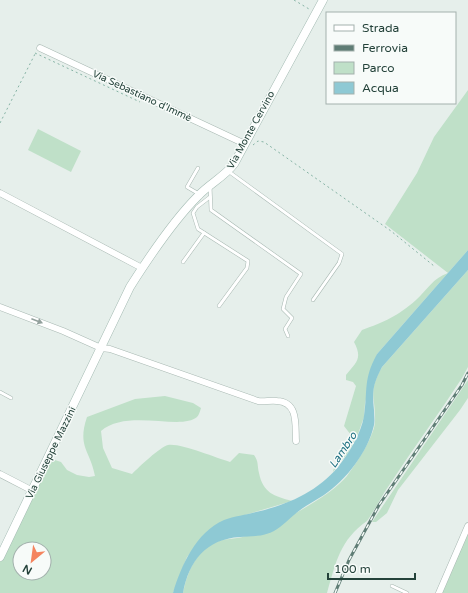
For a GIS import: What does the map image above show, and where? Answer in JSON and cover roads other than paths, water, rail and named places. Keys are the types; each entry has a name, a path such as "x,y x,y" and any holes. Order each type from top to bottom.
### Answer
{"street":[{"name":"Via Monte Cervino","path":"101,348 130,287 142,268 199,194 228,171 245,144 322,0"},
{"name":"Via Sebastiano d'Immè","path":"40,48 245,144"},
{"path":"0,193 142,268"},
{"path":"0,307 63,331 101,348 110,349 258,401 275,400 285,403 292,408 294,413 296,441"},
{"name":"Via Giuseppe Mazzini","path":"0,557 101,348"},
{"path":"0,474 33,490"},
{"path":"439,593 468,526"}],"lane":[{"path":"198,168 187,187 199,194"},
{"path":"228,171 342,254 339,263 313,300"},
{"path":"210,185 211,210 301,274 286,297 283,309 292,318 285,329 288,336"},
{"path":"210,197 197,207 193,213 198,229 248,261 247,268 220,306"},
{"path":"183,262 204,233"},
{"path":"0,392 10,398"},
{"path":"392,586 407,593"}],"water":[{"path":"468,250 468,270 382,367 374,388 374,425 371,435 361,455 348,473 332,489 302,508 280,527 270,533 228,539 209,547 195,562 186,581 183,593 173,593 180,572 191,551 205,533 214,525 224,520 279,506 301,496 321,484 338,467 360,430 364,416 368,378 377,354"}],"railway":[{"path":"335,593 349,560 379,505 462,385 468,373"}],"water label":[{"name":"Lambro","path":"343,450"}]}
